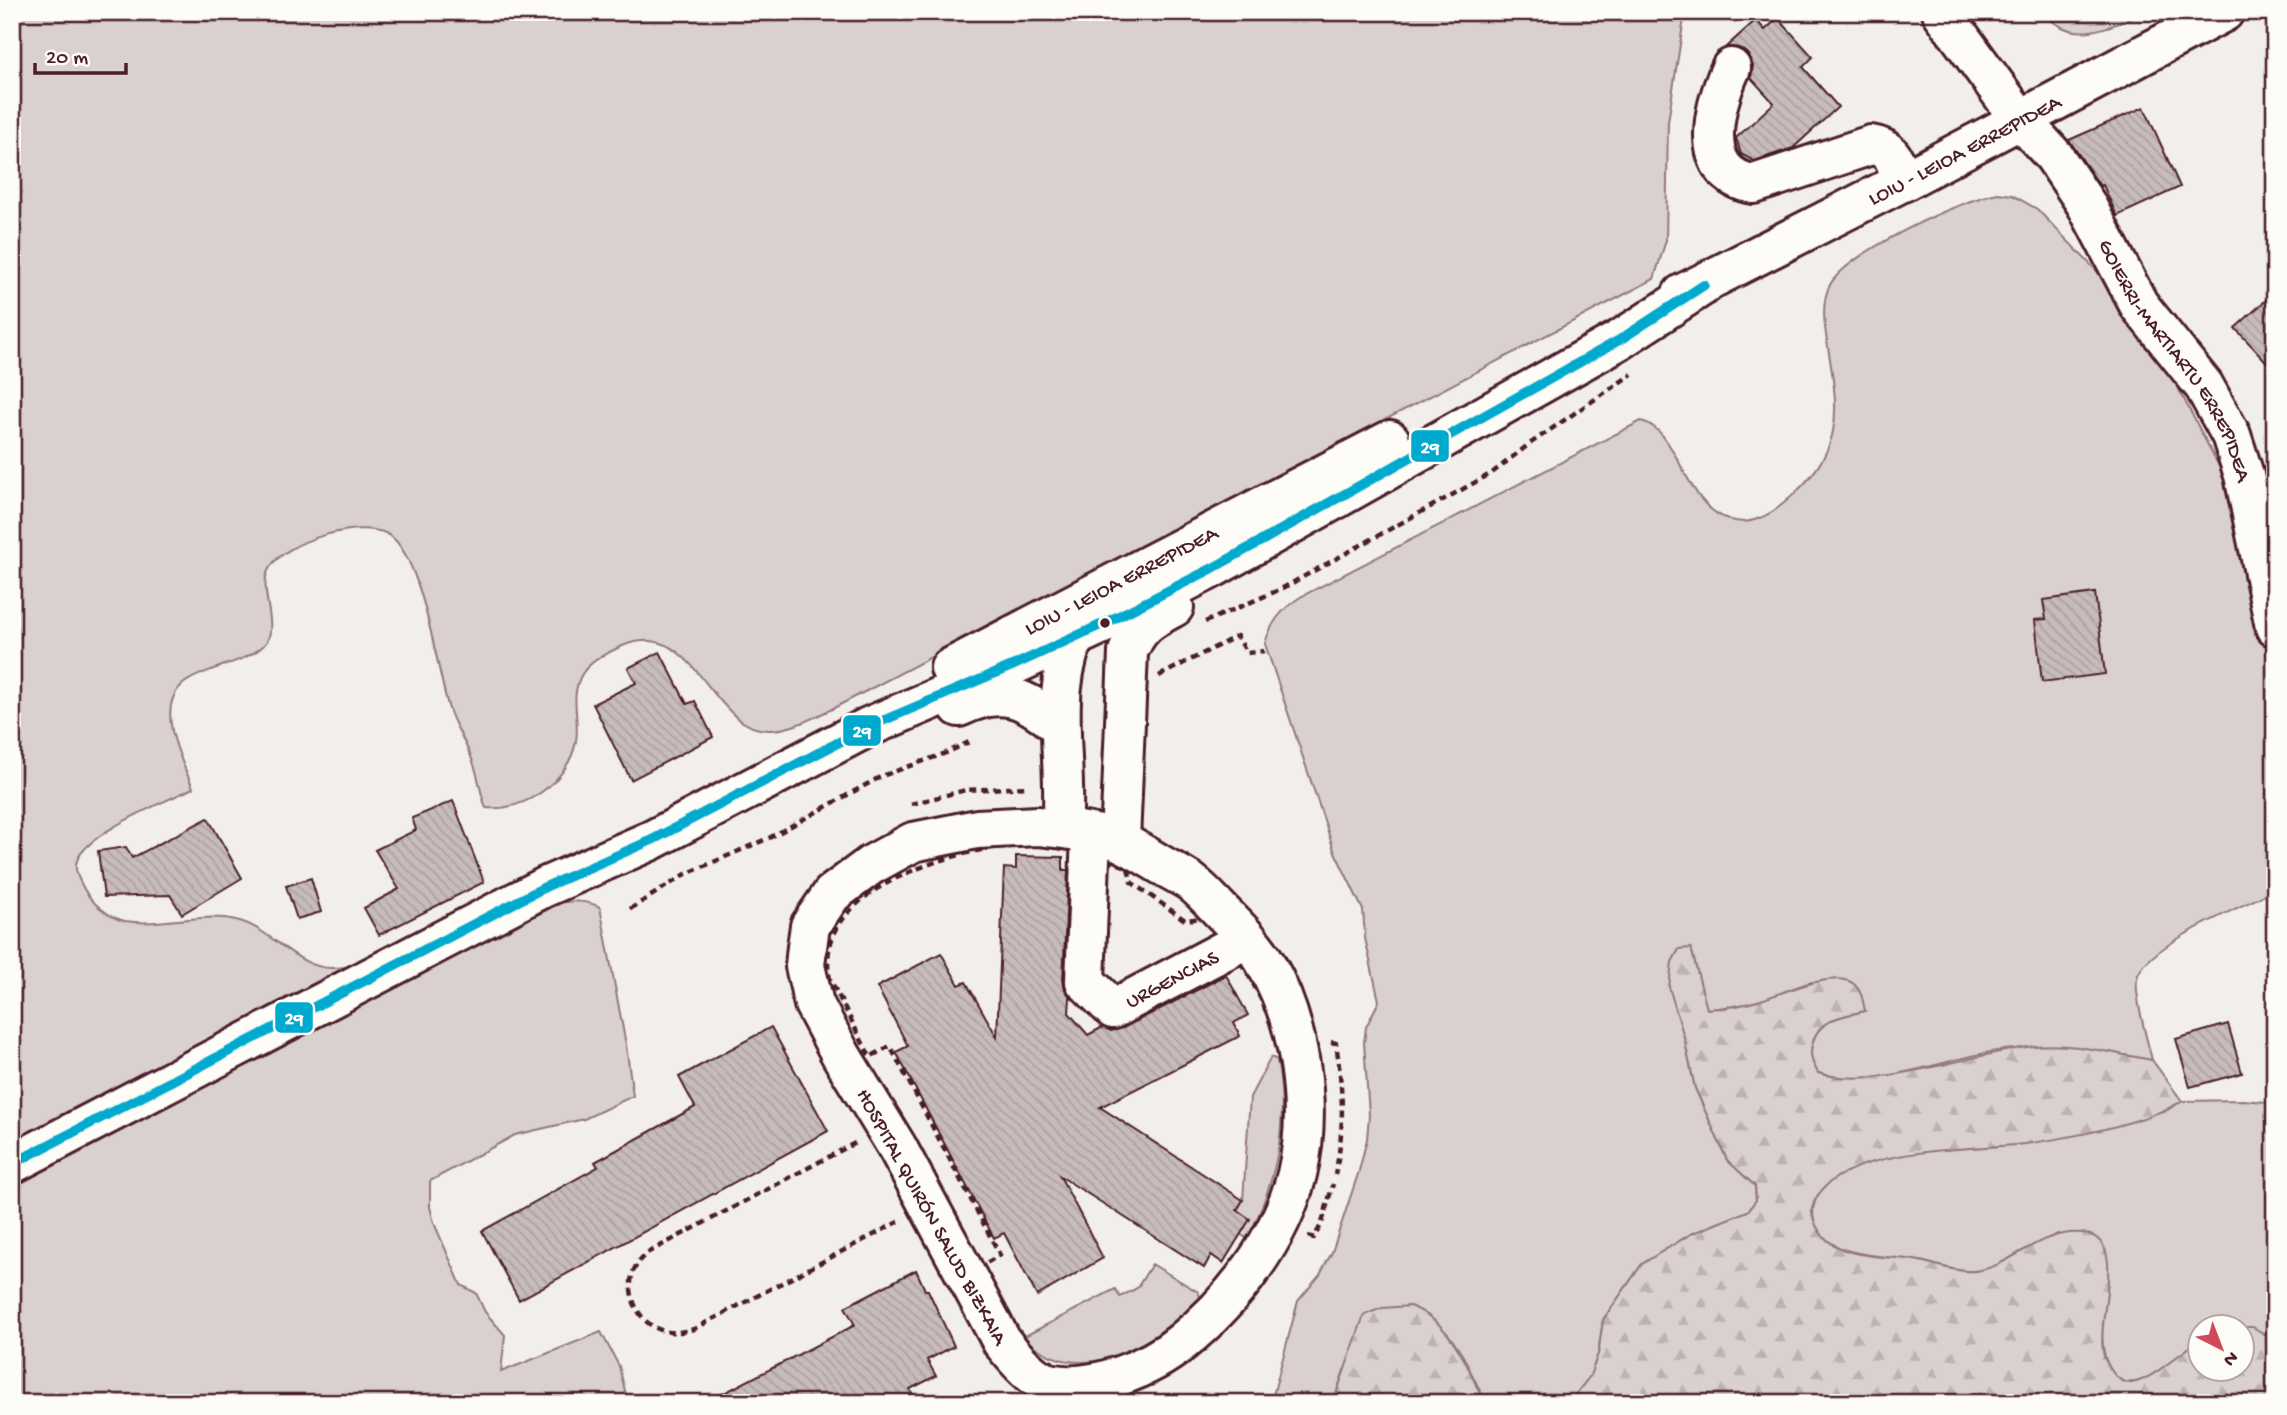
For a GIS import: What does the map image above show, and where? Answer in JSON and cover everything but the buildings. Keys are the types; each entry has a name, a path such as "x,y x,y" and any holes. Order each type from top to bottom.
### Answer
{"main road":[{"name":"GOIERRI-MARTIARTU ERREPIDEA","path":"1942,12 2020,119 2054,156 2086,204 2138,305 2204,386 2231,435 2244,475 2275,626"},
{"name":"LOIU - LEIOA ERREPIDEA","path":"545,887 641,826 1593,334 1704,285 2224,12"},
{"path":"1731,68 1720,94 1714,121 1715,148 1724,168 1743,182 1754,184 1871,145 1883,147 1891,153 1904,181"},
{"name":"LOIU - LEIOA ERREPIDEA","path":"12,1164 545,887 652,840 868,727 1012,666 1213,568 1621,339 1704,285"},
{"path":"1091,840 1124,766 1128,652 1135,634 1149,620 1469,450 1496,429 1535,387"},
{"path":"1091,840 1065,803 1061,742 1062,682 1066,656 1073,637 1086,616 1286,511 1356,457"},
{"path":"652,840 750,807 965,704 995,695 1016,697 1032,704 1061,742 1080,777 1089,782 1101,782 1124,766"},
{"name":"HOSPITAL QUIRÓN SALUD BIZKAIA","path":"1038,826 1091,840 1191,882 1238,943 1265,961 1282,997 1308,1035 1302,1073 1303,1131 1297,1175 1283,1212 1265,1247 1237,1290 1205,1324 1172,1351 1148,1365 1102,1381 1068,1385 1046,1383 1018,1362 1002,1342 897,1147 819,1014 806,973 810,926 832,894 871,865 914,842 977,829 1038,826"},
{"name":"URGENCIAS","path":"1091,840 1085,981 1113,1009 1238,943"}],"path":[{"path":"1203,623 1281,589 1492,473 1557,424 1630,377 1634,370 1634,360 1621,339"},
{"path":"1148,675 1157,680 1237,636 1247,653 1265,651"},
{"path":"1091,840 1128,867 1131,883 1185,920 1202,918 1238,943 1242,962 1270,1020 1284,1068 1287,1104 1285,1138 1272,1198 1261,1227 1226,1279 1195,1311 1155,1340 1124,1357 1098,1366 1079,1369 1046,1360 1033,1352 1016,1335 981,1266 1000,1255 890,1046 870,1057 830,979 830,942 844,916 859,901 905,873 943,858 984,848 1013,845 1051,846 1091,840"},
{"path":"1298,1231 1314,1238 1322,1223 1337,1164 1343,1124 1343,1091 1336,1043 1308,1035"}],"green space":[{"path":"12,12 1685,12 1668,122 1666,240 1654,279 801,723 770,730 749,726 732,713 685,658 667,645 646,641 620,647 594,661 585,669 578,682 575,699 576,741 572,756 555,781 530,799 516,805 486,808 473,762 449,709 421,594 404,552 393,538 365,529 345,531 305,542 275,561 267,573 270,630 264,645 244,658 192,678 175,694 171,707 173,735 193,788 126,820 92,842 81,854 76,865 78,877 96,904 119,919 139,922 208,918 236,920 261,931 308,962 334,968 389,959 552,904 576,901 600,907 633,1096 584,1119 515,1135 430,1181 430,1207 434,1223 461,1285 476,1293 485,1312 505,1335 501,1372 601,1332 619,1366 628,1403 12,1403"},
{"path":"2043,12 2146,12 2105,28 2079,32 2055,23"},
{"path":"1998,193 2012,195 2037,209 2116,291 2173,378 2234,495 2268,509 2275,506 2275,890 2199,926 2160,950 2146,963 2138,975 2137,992 2152,1060 2088,1049 2041,1047 1975,1055 1885,1076 1840,1077 1818,1073 1811,1054 1816,1033 1834,1019 1865,1011 1812,982 1752,1003 1706,1009 1691,948 1684,1037 1695,1088 1727,1160 1755,1186 1756,1200 1748,1211 1691,1234 1642,1264 1603,1320 1598,1354 1590,1376 1569,1403 1486,1403 1463,1356 1448,1334 1344,1370 1333,1403 1271,1403 1298,1301 1320,1275 1332,1252 1359,1171 1367,1139 1369,1115 1364,1043 1366,1027 1379,1001 1365,938 1363,910 1334,850 1265,644 1274,622 1289,605 1302,596 1641,421 1654,427 1664,438 1702,501 1715,513 1731,520 1745,522 1772,512 1805,483 1820,464 1834,426 1834,385 1824,315 1826,295 1831,283 1843,270 1883,242 1934,216"},
{"path":"1691,948 1707,1009 1748,1004 1823,981 1836,979 1855,985 1861,994 1865,1011 1834,1019 1816,1033 1811,1054 1818,1073 1842,1077 1896,1074 2010,1050 2049,1045 2079,1047 2152,1060 2182,1101 2147,1117 2085,1134 2025,1144 1909,1154 1877,1161 1849,1171 1827,1184 1814,1203 1813,1218 1822,1235 1845,1250 1914,1260 1964,1271 1992,1267 2052,1237 2086,1234 2100,1241 2107,1256 2102,1338 2105,1358 2117,1377 2129,1383 2140,1381 2186,1350 2186,1384 2256,1384 2256,1329 2275,1341 2275,1382 2265,1403 1569,1403 1590,1376 1598,1354 1603,1320 1642,1264 1691,1234 1748,1211 1756,1200 1755,1186 1727,1160 1695,1088 1669,987 1672,962 1679,949"},
{"path":"1271,1057 1277,1060 1281,1083 1281,1129 1266,1197 1248,1239 1240,1234 1237,1210 1243,1200 1250,1097"},
{"path":"2244,1100 2275,1103 2275,1341 2256,1331 2256,1314 2186,1314 2186,1350 2143,1380 2125,1382 2111,1370 2105,1359 2102,1330 2108,1274 2058,1234 2006,1261 1968,1271 1914,1260 1852,1252 1825,1239 1816,1227 1813,1207 1823,1189 1835,1178 1880,1159 1929,1151 2045,1140 2167,1110 2182,1101"},
{"path":"1152,1264 1198,1292 1200,1296 1189,1310 1138,1346 1119,1355 1080,1362 1060,1359 1041,1351 1023,1337 1115,1289 1120,1297 1137,1288"},
{"path":"1410,1306 1431,1317 1447,1333 1460,1352 1486,1403 1333,1403 1364,1315 1382,1308"}],"transit line":[{"name":"29","path":"12,1164 545,887 652,840 868,727 1012,666 1213,568 1621,339 1704,285"}]}
